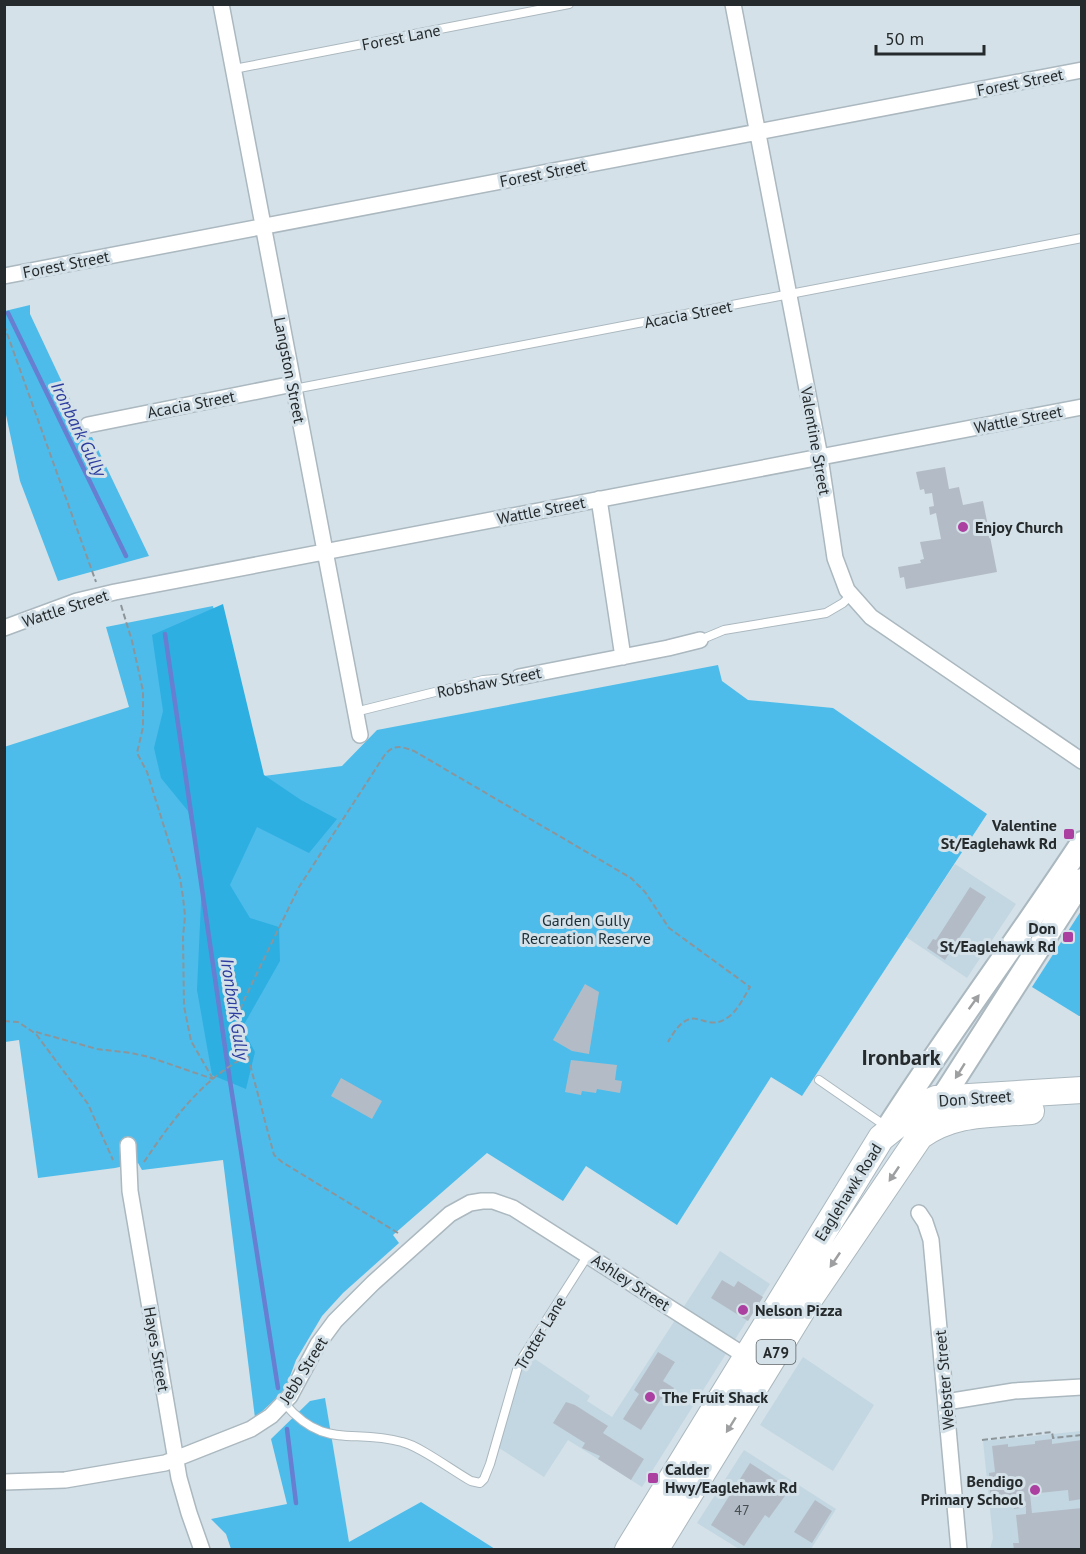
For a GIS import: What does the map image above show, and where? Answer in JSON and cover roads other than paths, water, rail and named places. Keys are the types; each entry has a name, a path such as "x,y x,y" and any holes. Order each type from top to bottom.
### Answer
{"highway":[{"name":"Don Street","path":"885,1133 922,1106 943,1097 1023,1095 1082,1090"},
{"name":"Eaglehawk Road","path":"628,1550 756,1363 804,1307 920,1136 943,1097"},
{"name":"Don Street","path":"920,1136 934,1126 960,1117 1082,1108"},
{"name":"Eaglehawk Road","path":"660,1543 756,1363 885,1133"}],"main road":[{"name":"Eaglehawk Road","path":"885,1133 1082,843"},
{"name":"Eaglehawk Road","path":"943,1097 1082,880"},
{"path":"947,1039 958,1044 978,1042"}],"street":[{"name":"Langston Street","path":"221,4 360,735"},
{"name":"Valentine Street","path":"733,4 820,457 835,558 842,579 864,611 877,622 1082,760"},
{"name":"Forest Street","path":"4,276 1082,70"},
{"name":"Acacia Street","path":"88,425 294,387"},
{"name":"Wattle Street","path":"4,628 77,601 115,592 1082,407"},
{"path":"600,499 623,657"},
{"name":"Robshaw Street","path":"519,677 700,640"},
{"name":"Hayes Street","path":"128,1145 128,1175 176,1460 189,1513 202,1550"},
{"name":"Ashley Street","path":"493,1201 513,1208 756,1363"},
{"name":"Jebb Street","path":"4,1482 65,1480 176,1460 251,1429 271,1416 284,1403 297,1385 326,1332 360,1295 410,1249 460,1208 476,1202 493,1201"},
{"name":"Webster Street","path":"919,1213 929,1230 931,1240 959,1550"},
{"path":"946,1402 1014,1391 1082,1387"}],"lane":[{"name":"Forest Lane","path":"234,69 569,4"},
{"name":"Acacia Street","path":"294,387 1082,238"},
{"name":"Robshaw Street","path":"700,640 724,630 826,613 843,603 851,595"},
{"name":"Robshaw Street","path":"355,712 483,680 519,677"},
{"path":"819,1080 885,1133"},
{"name":"Trotter Lane","path":"284,1403 302,1423 314,1430 402,1442 471,1481 480,1483 490,1464 519,1363 588,1255"}],"waterway":[{"name":"Ironbark Gully","path":"8,313 126,556"},
{"name":"Ironbark Gully","path":"165,634 228,1068 278,1388"},
{"name":"Ironbark Gully","path":"287,1429 296,1503"}],"place":[{"name":"Enjoy Church","path":"963,527"},
{"name":"Valentine St/Eaglehawk Rd","path":"1069,834"},
{"name":"Don St/Eaglehawk Rd","path":"1068,937"},
{"name":"Nelson Pizza","path":"743,1310"},
{"name":"The Fruit Shack","path":"650,1397"},
{"name":"Calder Hwy/Eaglehawk Rd","path":"653,1478"},
{"name":"Bendigo Primary School","path":"1035,1490"}],"district":[{"name":"Ironbark","path":"901,1057"}],"park label":[{"name":"Garden Gully Recreation Reserve","path":"586,929"}]}
